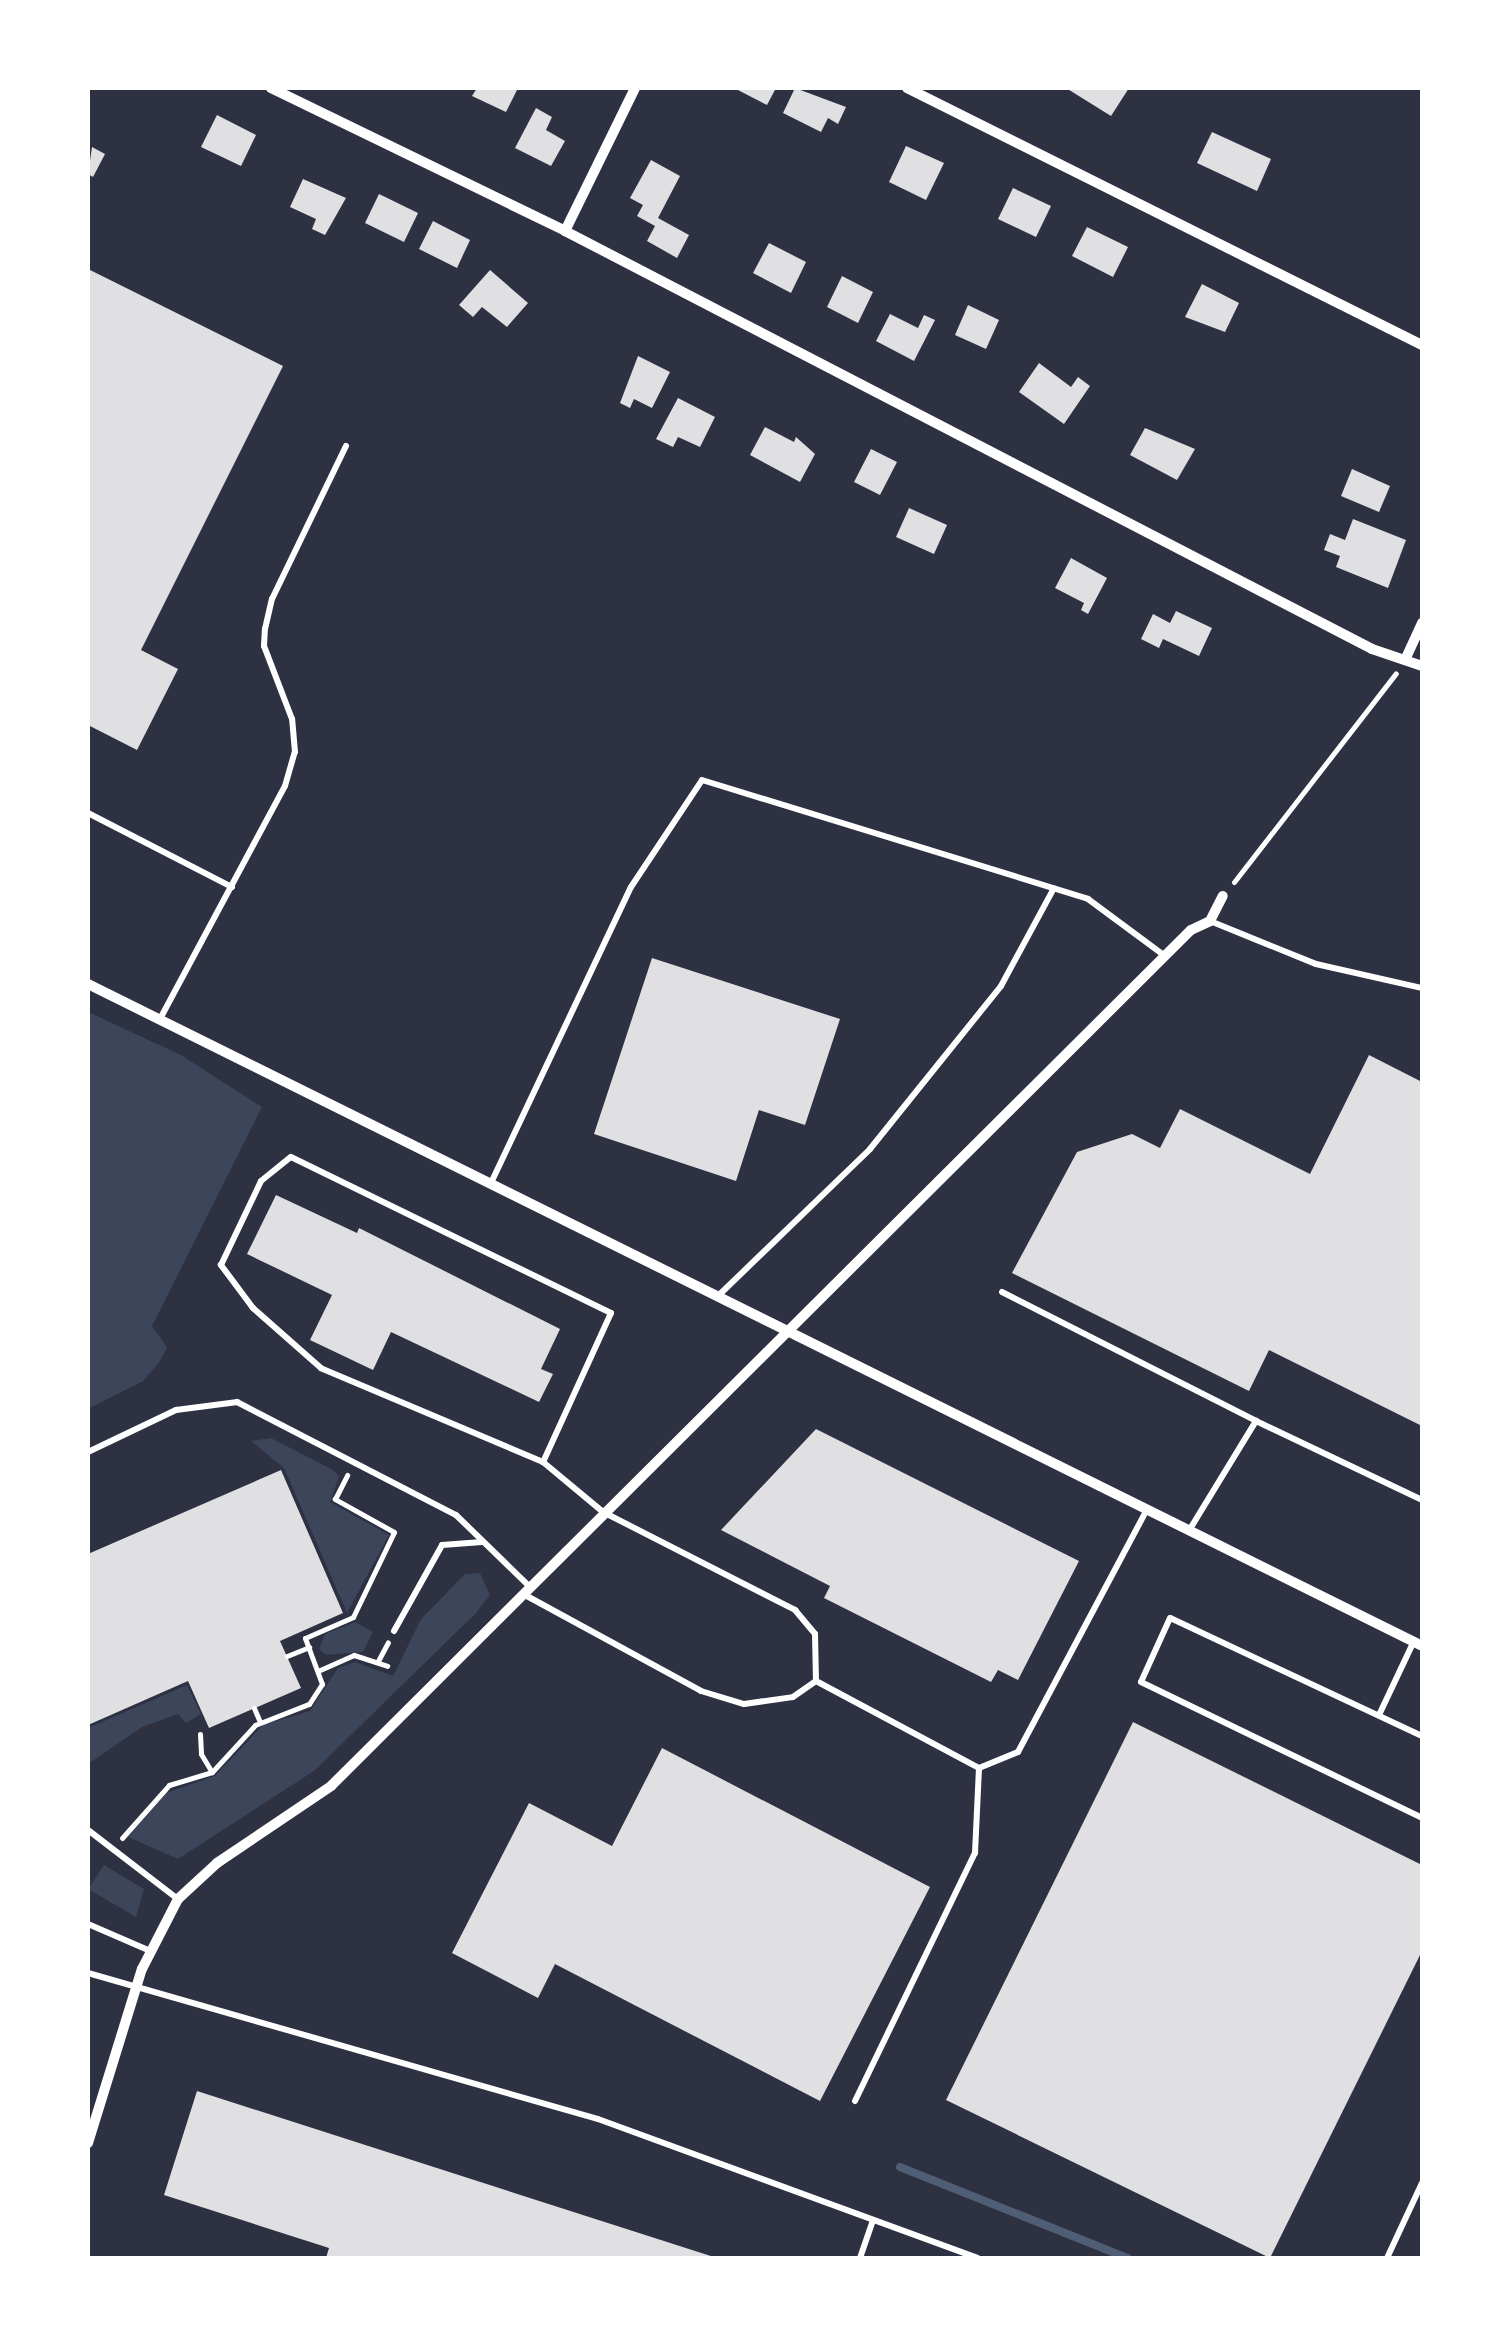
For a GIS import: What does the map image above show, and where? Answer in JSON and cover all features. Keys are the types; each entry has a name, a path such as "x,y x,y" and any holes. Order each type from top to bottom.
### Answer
{"street":[{"path":"271,88 564,231 1422,666"},
{"path":"564,231 635,88"},
{"path":"907,88 1422,346"},
{"path":"1405,660 1422,623"},
{"path":"88,2143 135,1990 150,1951 178,1900 217,1863 331,1786 1165,956 1210,921 1223,896"},
{"path":"88,984 1418,1644"}],"lane":[{"path":"160,1019 285,786 295,752 292,719 264,646 272,600 346,446"},
{"path":"491,1182 630,888 702,780 1088,898 1165,956"},
{"path":"88,813 232,887"},
{"path":"719,1294 870,1149 1002,986 1054,888"},
{"path":"1210,921 1316,964 1422,988"},
{"path":"543,1462 611,1313 290,1156 261,1182 221,1265 253,1308 321,1368 543,1462 604,1512 794,1610 815,1634 816,1680"},
{"path":"1002,1292 1422,1500"},
{"path":"88,1452 176,1410 237,1402 456,1515 526,1590 700,1690 744,1704 793,1697 816,1680"},
{"path":"1190,1529 1256,1421"},
{"path":"979,1768 1018,1752 1148,1508"},
{"path":"394,1631 442,1545 483,1542"},
{"path":"1422,1736 1170,1618 1141,1682 1422,1818"},
{"path":"1379,1715 1418,1644"},
{"path":"816,1680 979,1768"},
{"path":"855,2101 975,1853 979,1768"},
{"path":"88,1830 178,1900"},
{"path":"88,1924 150,1951"},
{"path":"88,1973 135,1990 598,2119 977,2258"},
{"path":"1388,2258 1422,2183"},
{"path":"860,2258 873,2220"}],"path":[{"path":"1223,896 1405,660"},
{"path":"117,1850 133,1819 170,1785 212,1772 260,1722 308,1704 322,1684 306,1638 353,1617 394,1532 334,1499 344,1481"},
{"path":"287,1656 309,1646"},
{"path":"320,1670 354,1655 386,1666"},
{"path":"254,1708 260,1722"},
{"path":"200,1734 201,1754 212,1772"}],"shaded area":[{"path":"88,1012 181,1055 262,1107 152,1326 167,1347 159,1363 143,1381 88,1409"},
{"path":"271,1438 333,1470 339,1477 330,1502 389,1535 347,1613 284,1468 251,1441"},
{"path":"480,1573 490,1595 476,1613 314,1771 178,1859 128,1837 166,1793 215,1776 263,1725 310,1711 338,1668 355,1662 393,1676 421,1619 465,1574"},
{"path":"355,1622 373,1632 363,1652 326,1655 319,1649 325,1634"},
{"path":"187,1685 201,1714 186,1723 178,1714 142,1727 88,1764 88,1728"},
{"path":"104,1865 144,1889 136,1917 88,1889"}],"building":[{"path":"477,88 518,88 506,112 472,96"},
{"path":"734,88 776,88 767,105"},
{"path":"795,88 846,107 838,124 828,118 821,132 783,113"},
{"path":"1066,88 1129,88 1111,116"},
{"path":"536,108 552,117 546,130 565,141 551,166 515,148"},
{"path":"217,115 256,135 241,166 201,147"},
{"path":"1212,132 1271,159 1257,191 1197,163"},
{"path":"906,146 944,163 926,200 889,182"},
{"path":"92,147 105,154 93,177 88,174"},
{"path":"651,160 680,176 658,218 689,235 677,258 647,241 655,226 637,216 643,205 630,198"},
{"path":"303,179 346,198 325,235 312,229 316,219 290,207"},
{"path":"1013,188 1051,206 1036,237 998,219"},
{"path":"379,194 418,213 404,242 365,223"},
{"path":"433,221 470,240 457,268 419,249"},
{"path":"1087,227 1128,247 1113,277 1072,256"},
{"path":"769,243 806,262 791,293 753,273"},
{"path":"88,269 283,366 141,650 178,669 137,750 88,725"},
{"path":"490,270 528,303 507,327 482,307 473,317 459,305"},
{"path":"842,276 873,292 858,323 827,307"},
{"path":"1202,284 1239,303 1225,332 1185,317"},
{"path":"968,305 999,320 986,349 955,335"},
{"path":"890,314 918,328 924,315 935,320 914,361 876,341"},
{"path":"638,356 670,372 652,408 634,399 630,408 620,403"},
{"path":"1039,363 1071,387 1078,377 1090,386 1064,424 1019,392"},
{"path":"678,398 715,417 700,447 678,437 673,447 656,439"},
{"path":"765,427 794,442 796,437 815,454 800,482 750,455"},
{"path":"1145,428 1195,449 1177,480 1130,455"},
{"path":"871,449 897,462 880,495 854,482"},
{"path":"1352,469 1390,486 1379,512 1341,496"},
{"path":"909,508 947,525 934,554 896,537"},
{"path":"1353,519 1406,540 1388,588 1336,567 1340,556 1324,550 1330,534 1345,540"},
{"path":"1071,558 1107,578 1088,614 1081,610 1084,603 1055,588"},
{"path":"1176,611 1212,628 1199,656 1163,639 1159,648 1141,639 1153,614 1170,623"},
{"path":"652,958 840,1019 805,1125 759,1110 736,1181 594,1134"},
{"path":"1369,1055 1422,1082 1422,1426 1269,1350 1249,1391 1012,1273 1077,1152 1132,1134 1160,1148 1180,1109 1310,1174"},
{"path":"276,1195 357,1233 359,1228 560,1329 541,1369 553,1374 539,1402 391,1332 373,1370 310,1340 332,1295 247,1254"},
{"path":"816,1429 1079,1561 1018,1680 998,1670 991,1682 824,1598 830,1586 721,1530"},
{"path":"281,1470 343,1613 280,1641 301,1688 209,1728 188,1681 88,1725 88,1554"},
{"path":"1133,1722 1422,1865 1422,1951 1270,2258 946,2100"},
{"path":"662,1748 930,1887 820,2101 555,1964 538,1998 452,1953 529,1803 612,1846"},
{"path":"197,2091 717,2258 326,2258 329,2248 164,2195"}],"waterway":[{"path":"900,2167 1127,2258"}]}
